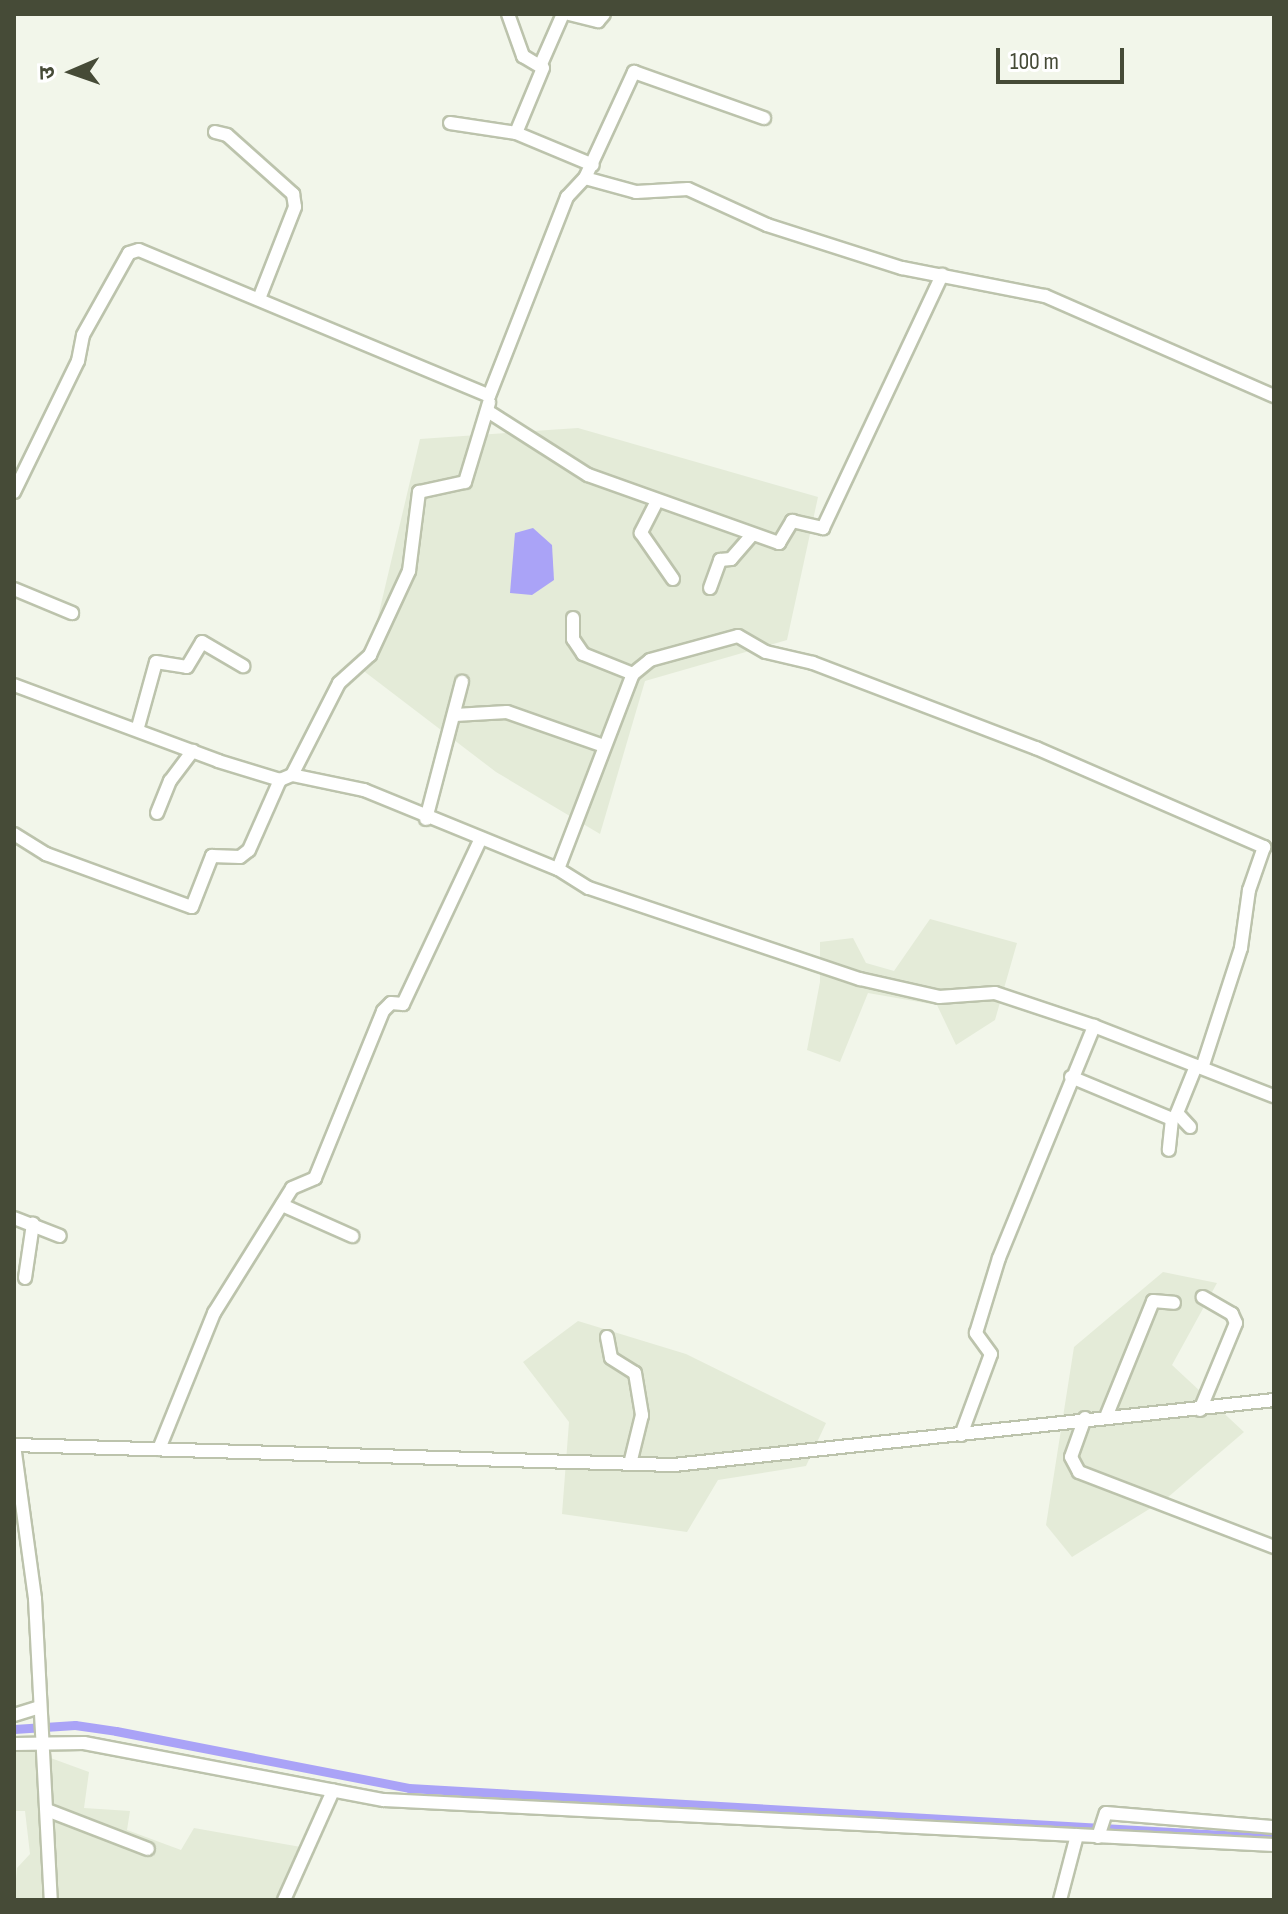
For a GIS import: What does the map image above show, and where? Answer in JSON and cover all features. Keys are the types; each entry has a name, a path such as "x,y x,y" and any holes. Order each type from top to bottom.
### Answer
{"street":[{"path":"508,14 523,56 541,64"},
{"path":"516,133 541,64 566,14 598,21 604,14"},
{"path":"14,834 46,854 192,907 212,856 240,857 249,850 339,683 370,655 409,571 419,492 465,482 489,412 489,396 567,197 593,165 634,72 764,118"},
{"path":"450,123 516,133 593,165"},
{"path":"215,132 270,169 293,194 295,207 259,299"},
{"path":"585,178 636,192 688,189 767,225 942,275 1070,305 1274,396"},
{"path":"14,492 78,361 83,335 129,253 139,250 489,396"},
{"path":"489,412 588,475 751,536 779,543 794,521 823,528 942,275"},
{"path":"657,501 641,533 673,579"},
{"path":"710,588 720,560 742,550 751,536"},
{"path":"14,589 72,613"},
{"path":"573,618 573,639 583,654 633,674"},
{"path":"558,869 633,674 650,660 735,635 766,652 813,663 1036,748 1264,847 1249,890 1241,948 1199,1067 1177,1113 1190,1127"},
{"path":"138,727 156,662 187,667 202,642 243,666"},
{"path":"426,819 462,682"},
{"path":"14,685 138,727 193,751 286,777 364,790 426,819 558,869 623,901 860,979 939,997 995,993 1094,1026 1274,1096"},
{"path":"455,715 507,712 604,746"},
{"path":"157,813 170,781 193,751"},
{"path":"159,1449 214,1313 292,1188 315,1178 383,1011 391,1003 403,1004 481,838"},
{"path":"961,1435 991,1351 977,1330 1071,1077 1094,1026"},
{"path":"1071,1077 1172,1119 1169,1150"},
{"path":"282,1205 352,1236"},
{"path":"14,1218 60,1236"},
{"path":"25,1278 33,1224"},
{"path":"1200,1410 1236,1323 1232,1314 1202,1297"},
{"path":"1106,1417 1153,1301 1174,1303"},
{"path":"607,1337 611,1358 635,1373 642,1415 630,1464"},
{"path":"51,1900 34,1590 14,1445 630,1464 777,1458 1085,1418 1200,1410 1274,1400"},
{"path":"1085,1418 1071,1457 1079,1472 1274,1547"},
{"path":"14,1715 139,1751 333,1791 432,1803 1077,1835 1099,1827 1163,1816 1274,1827"},
{"path":"14,1744 42,1724"},
{"path":"284,1900 333,1791"},
{"path":"47,1810 148,1849"},
{"path":"1099,1827 1274,1845"},
{"path":"1060,1900 1077,1835"}],"shaded area":[{"path":"578,428 818,497 787,640 645,681 600,834 496,772 365,672 420,439"},
{"path":"533,528 552,545 554,580 532,595 510,593 515,533"},
{"path":"930,919 1017,943 995,1020 956,1045 937,1005 868,993 840,1062 807,1050 820,982 820,942 853,938 866,963 894,971"},
{"path":"1163,1272 1217,1283 1172,1365 1244,1432 1167,1498 1072,1557 1046,1525 1074,1347"},
{"path":"578,1321 686,1354 826,1423 806,1466 718,1480 687,1532 562,1514 569,1422 523,1362"},
{"path":"15,1745 89,1772 84,1808 130,1811 127,1830 181,1850 194,1828 301,1847 287,1900 14,1900 17,1868 30,1854 25,1811 14,1811"}],"waterway":[{"path":"14,1729 75,1725 116,1731 409,1788 1274,1838"}]}
